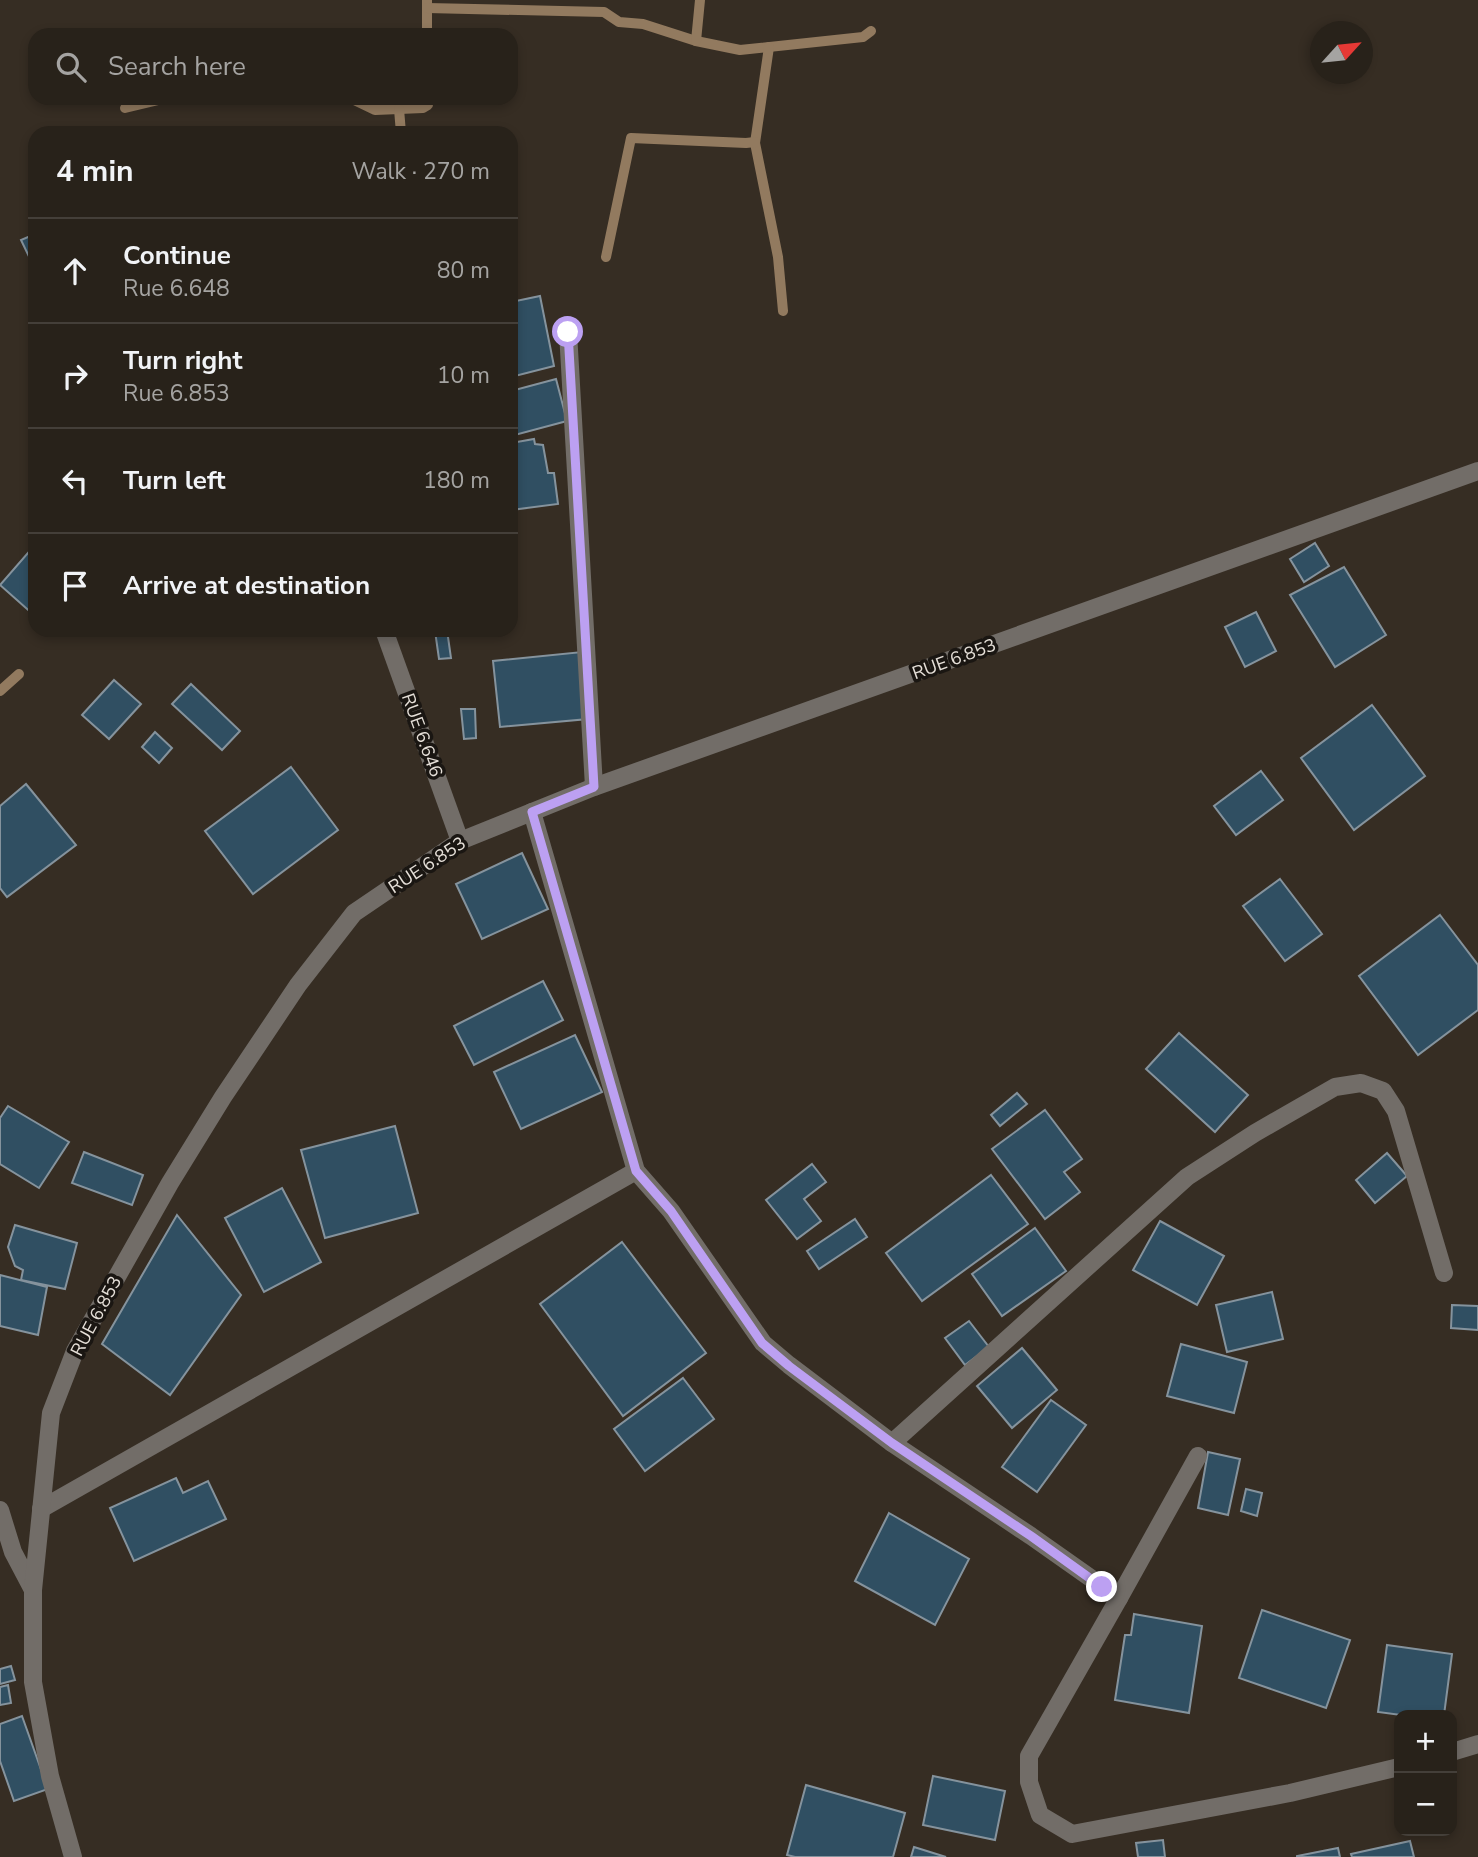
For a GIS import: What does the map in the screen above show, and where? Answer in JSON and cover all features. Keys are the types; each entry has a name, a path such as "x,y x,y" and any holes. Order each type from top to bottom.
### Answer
{"street":[{"path":"568,332 594,787"},
{"name":"RUE 6.853","path":"74,1857 50,1776 33,1682 33,1590 51,1413 75,1351 170,1183 223,1097 298,985 354,913 460,841 594,787 1478,471"},
{"name":"RUE 6.646","path":"387,637 460,841"},
{"path":"532,812 636,1171 671,1211 762,1343 892,1443 1119,1598"},
{"path":"892,1443 1187,1177 1255,1133 1335,1087 1361,1083 1383,1091 1396,1111 1444,1273"},
{"path":"41,1509 636,1171"},
{"path":"1198,1455 1030,1756 1029,1782 1040,1815 1072,1834 1290,1793 1394,1768"},
{"path":"0,1510 7,1553 33,1590"},
{"path":"1457,1750 1478,1744"}],"building":[{"path":"28,237 28,254 21,240"},
{"path":"540,296 554,366 518,375 518,301"},
{"path":"556,379 567,421 518,434 518,389"},
{"path":"534,439 535,444 543,445 548,473 554,473 558,504 518,509 518,442"},
{"path":"1315,543 1329,566 1304,582 1290,559"},
{"path":"28,553 28,610 0,585"},
{"path":"1344,567 1386,635 1335,667 1290,595"},
{"path":"1256,612 1276,651 1245,667 1225,627"},
{"path":"436,637 448,637 451,658 439,659"},
{"path":"582,652 588,719 500,727 493,661"},
{"path":"114,680 141,704 109,739 82,715"},
{"path":"191,684 240,731 222,750 172,704"},
{"path":"1372,705 1425,776 1354,830 1301,758"},
{"path":"461,709 475,709 476,738 464,739"},
{"path":"155,732 172,748 159,763 142,747"},
{"path":"291,767 338,830 253,894 205,831"},
{"path":"1261,771 1283,800 1236,835 1214,806"},
{"path":"26,784 76,845 7,897 0,888 0,806"},
{"path":"522,853 548,909 482,939 456,884"},
{"path":"1280,879 1322,934 1285,961 1243,906"},
{"path":"1440,915 1478,965 1478,1010 1418,1055 1359,976"},
{"path":"543,981 563,1020 474,1065 454,1026"},
{"path":"1179,1033 1248,1095 1215,1132 1146,1069"},
{"path":"575,1035 602,1092 521,1129 494,1072"},
{"path":"1017,1093 1027,1104 1000,1126 991,1115"},
{"path":"8,1106 69,1142 39,1188 0,1164 0,1118"},
{"path":"1045,1110 1082,1159 1064,1172 1080,1192 1045,1219 992,1149"},
{"path":"395,1126 418,1213 325,1238 301,1150"},
{"path":"84,1152 143,1175 132,1205 72,1183"},
{"path":"1387,1153 1407,1176 1375,1203 1356,1180"},
{"path":"812,1164 826,1182 804,1199 821,1221 797,1239 766,1200"},
{"path":"991,1175 1028,1224 922,1301 886,1253"},
{"path":"282,1188 321,1262 264,1292 225,1218"},
{"path":"177,1215 241,1295 170,1395 102,1344"},
{"path":"855,1219 867,1237 819,1269 807,1251"},
{"path":"1160,1221 1224,1256 1197,1305 1133,1270"},
{"path":"15,1225 77,1243 65,1289 21,1280 23,1270 15,1266 8,1247"},
{"path":"1035,1228 1066,1271 1002,1316 972,1274"},
{"path":"622,1242 706,1353 623,1416 540,1304"},
{"path":"0,1275 47,1287 38,1335 0,1326"},
{"path":"1272,1292 1283,1339 1227,1352 1216,1305"},
{"path":"1452,1305 1478,1306 1478,1330 1451,1328"},
{"path":"969,1321 989,1347 965,1365 945,1338"},
{"path":"1181,1344 1247,1362 1234,1413 1167,1396"},
{"path":"1022,1348 1057,1390 1012,1428 977,1386"},
{"path":"683,1378 714,1419 645,1471 614,1429"},
{"path":"1051,1400 1086,1425 1037,1492 1002,1467"},
{"path":"1208,1452 1240,1459 1228,1515 1198,1508"},
{"path":"176,1478 183,1493 208,1481 226,1519 134,1561 110,1508"},
{"path":"1246,1489 1262,1493 1257,1516 1241,1511"},
{"path":"889,1513 969,1559 935,1625 855,1581"},
{"path":"1262,1610 1350,1640 1326,1708 1239,1678"},
{"path":"1134,1614 1202,1626 1189,1713 1115,1700 1125,1635 1131,1635"},
{"path":"1387,1645 1452,1654 1445,1710 1394,1710 1394,1714 1378,1712"},
{"path":"11,1666 15,1680 0,1684 0,1669"},
{"path":"8,1685 11,1703 0,1705 0,1687"},
{"path":"22,1716 48,1789 14,1801 0,1761 0,1724"},
{"path":"933,1776 1005,1791 995,1840 923,1825"},
{"path":"806,1785 905,1813 893,1857 787,1855"},
{"path":"1163,1840 1165,1857 1138,1857 1136,1843"},
{"path":"1410,1841 1414,1857 1352,1857 1351,1854"},
{"path":"914,1847 946,1857 911,1857"},
{"path":"1338,1848 1340,1857 1297,1857 1297,1856"}],"waterway":[{"path":"427,0 427,28"},
{"path":"696,41 700,0"},
{"path":"427,8 604,12 619,22 643,24 696,41 740,50 863,37 871,31"},
{"path":"769,47 755,143 778,257 783,311"},
{"path":"125,108 138,105"},
{"path":"365,105 375,110 423,108 428,105"},
{"path":"399,109 400,126"},
{"path":"606,257 631,138 755,142"},
{"path":"0,691 19,674"}],"route":[{"path":"568,332 594,787 532,812 636,1171 671,1211 762,1343 892,1443 1102,1587"}]}
